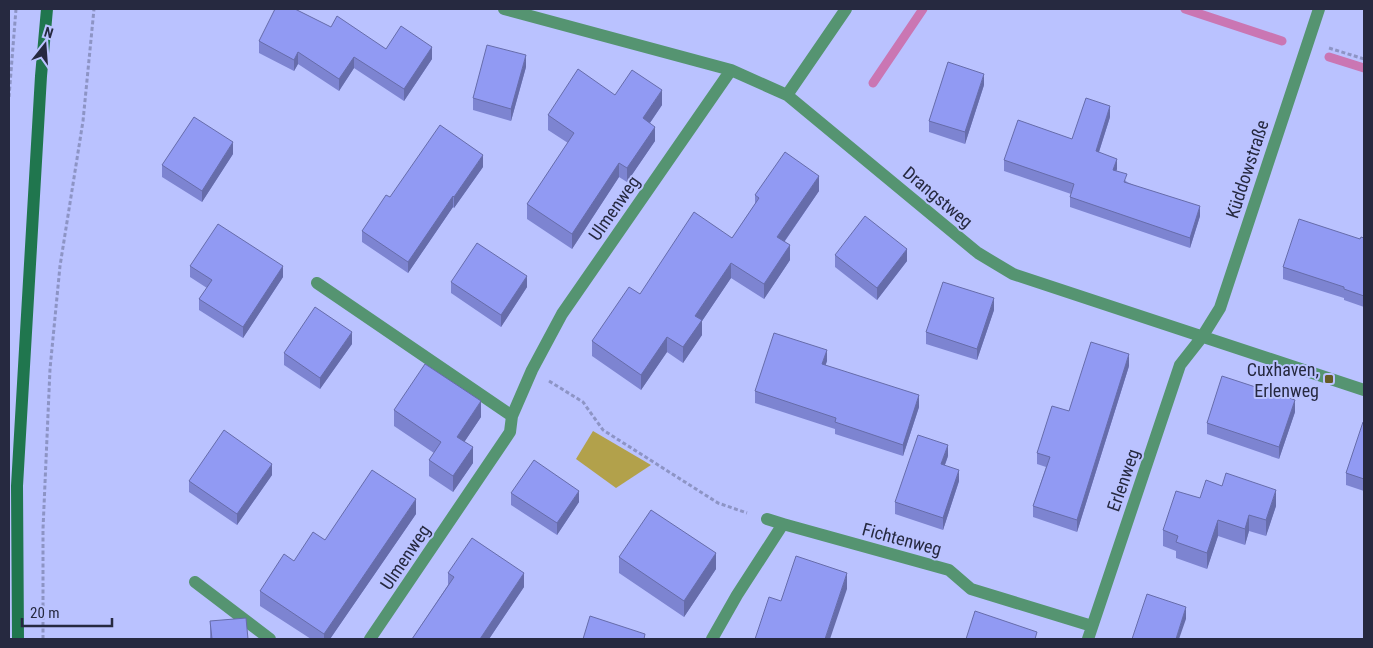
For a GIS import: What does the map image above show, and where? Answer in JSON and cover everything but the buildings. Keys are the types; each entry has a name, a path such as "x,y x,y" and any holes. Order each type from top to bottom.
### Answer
{"street":[{"path":"18,639 17,486 41,76 48,9"},
{"name":"Drangstweg","path":"504,9 731,70 787,95 978,253 1014,274 1364,390"},
{"path":"787,95 846,9"},
{"name":"Küddowstraße","path":"1202,337 1220,308 1319,9"},
{"name":"Ulmenweg","path":"370,639 510,432 512,416 532,370 562,314 731,70"},
{"path":"317,283 512,416"},
{"name":"Erlenweg","path":"1088,639 1180,365 1202,337"},
{"name":"Fichtenweg","path":"767,519 949,570 971,590 1092,626"},
{"path":"712,639 737,595 783,524"},
{"path":"195,582 270,639"}],"path":[{"path":"9,97 16,9"},
{"path":"43,639 43,530 50,370 60,266 83,121 94,9"},
{"path":"1332,49 1364,59"},
{"path":"532,370 583,402 603,430 670,473 718,503 767,519"}],"shaded area":[{"path":"593,431 651,465 616,488 576,459"}],"waterway":[{"path":"873,83 923,9"},
{"path":"1185,9 1282,41"},
{"path":"1329,57 1364,68"}],"place":[{"name":"Cuxhaven, Erlenweg","path":"1329,379"}]}
